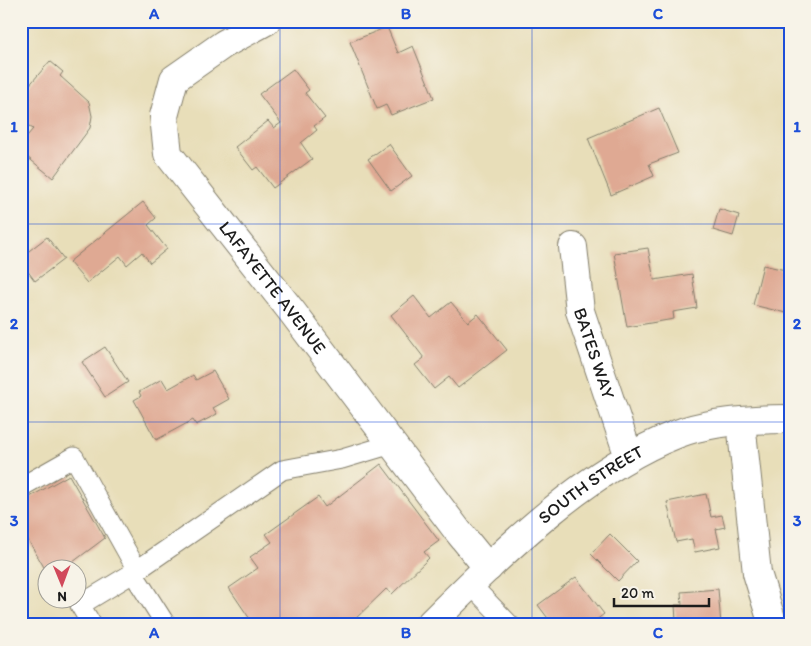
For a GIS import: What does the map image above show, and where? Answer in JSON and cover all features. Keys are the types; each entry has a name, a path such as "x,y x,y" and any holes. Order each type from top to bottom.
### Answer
{"street":[{"name":"LAFAYETTE AVENUE","path":"266,21 224,44 174,79 164,116 168,154 293,313 392,444 480,577"},
{"name":"BATES WAY","path":"573,247 580,311 629,457"},
{"name":"SOUTH STREET","path":"429,625 572,495 629,457 678,433 710,425 790,419"},
{"path":"741,422 757,572 775,624"}],"lane":[{"path":"92,625 80,605 135,572 282,470 342,459 392,444"},
{"path":"21,487 74,457 135,572 166,625"},
{"path":"480,577 510,625"}],"building":[{"path":"387,27 398,53 413,46 434,98 391,115 386,105 377,109 350,42"},
{"path":"50,61 63,72 60,76 89,102 92,116 90,128 53,178 21,152 21,143 33,129 21,120 26,114 21,110 21,95"},
{"path":"293,69 309,90 305,93 325,118 314,126 317,130 301,143 312,159 273,188 257,167 253,170 235,147 268,121 274,128 281,123 259,94"},
{"path":"659,108 678,153 649,164 654,176 611,195 588,138"},
{"path":"389,144 412,176 391,191 368,159"},
{"path":"143,202 156,218 148,225 167,249 150,263 142,252 127,265 120,256 87,283 69,262"},
{"path":"719,209 739,215 733,236 713,230"},
{"path":"47,237 64,259 35,281 21,262 21,257"},
{"path":"648,248 654,280 692,274 697,308 673,312 674,319 627,327 614,253"},
{"path":"763,265 790,271 790,314 753,305"},
{"path":"414,296 431,318 451,302 468,322 478,314 507,350 458,388 449,377 434,389 415,365 424,358 391,315"},
{"path":"105,347 128,382 105,397 82,362"},
{"path":"213,371 229,399 213,408 217,414 196,425 193,420 156,440 134,400 141,396 139,392 162,379 168,389 193,375 196,380"},
{"path":"381,464 439,541 424,552 429,558 392,594 386,589 349,625 254,625 229,588 258,568 250,557 272,542 266,534 318,497 325,507"},
{"path":"69,475 105,538 78,558 39,558 21,528 21,502"},
{"path":"706,494 711,517 722,515 725,527 716,529 720,547 695,552 692,539 676,542 667,502"},
{"path":"610,534 637,561 618,581 591,554"},
{"path":"576,577 604,614 590,625 553,625 538,605"},
{"path":"718,589 721,625 684,625 684,621 676,621 675,605 682,605 681,592"}]}
